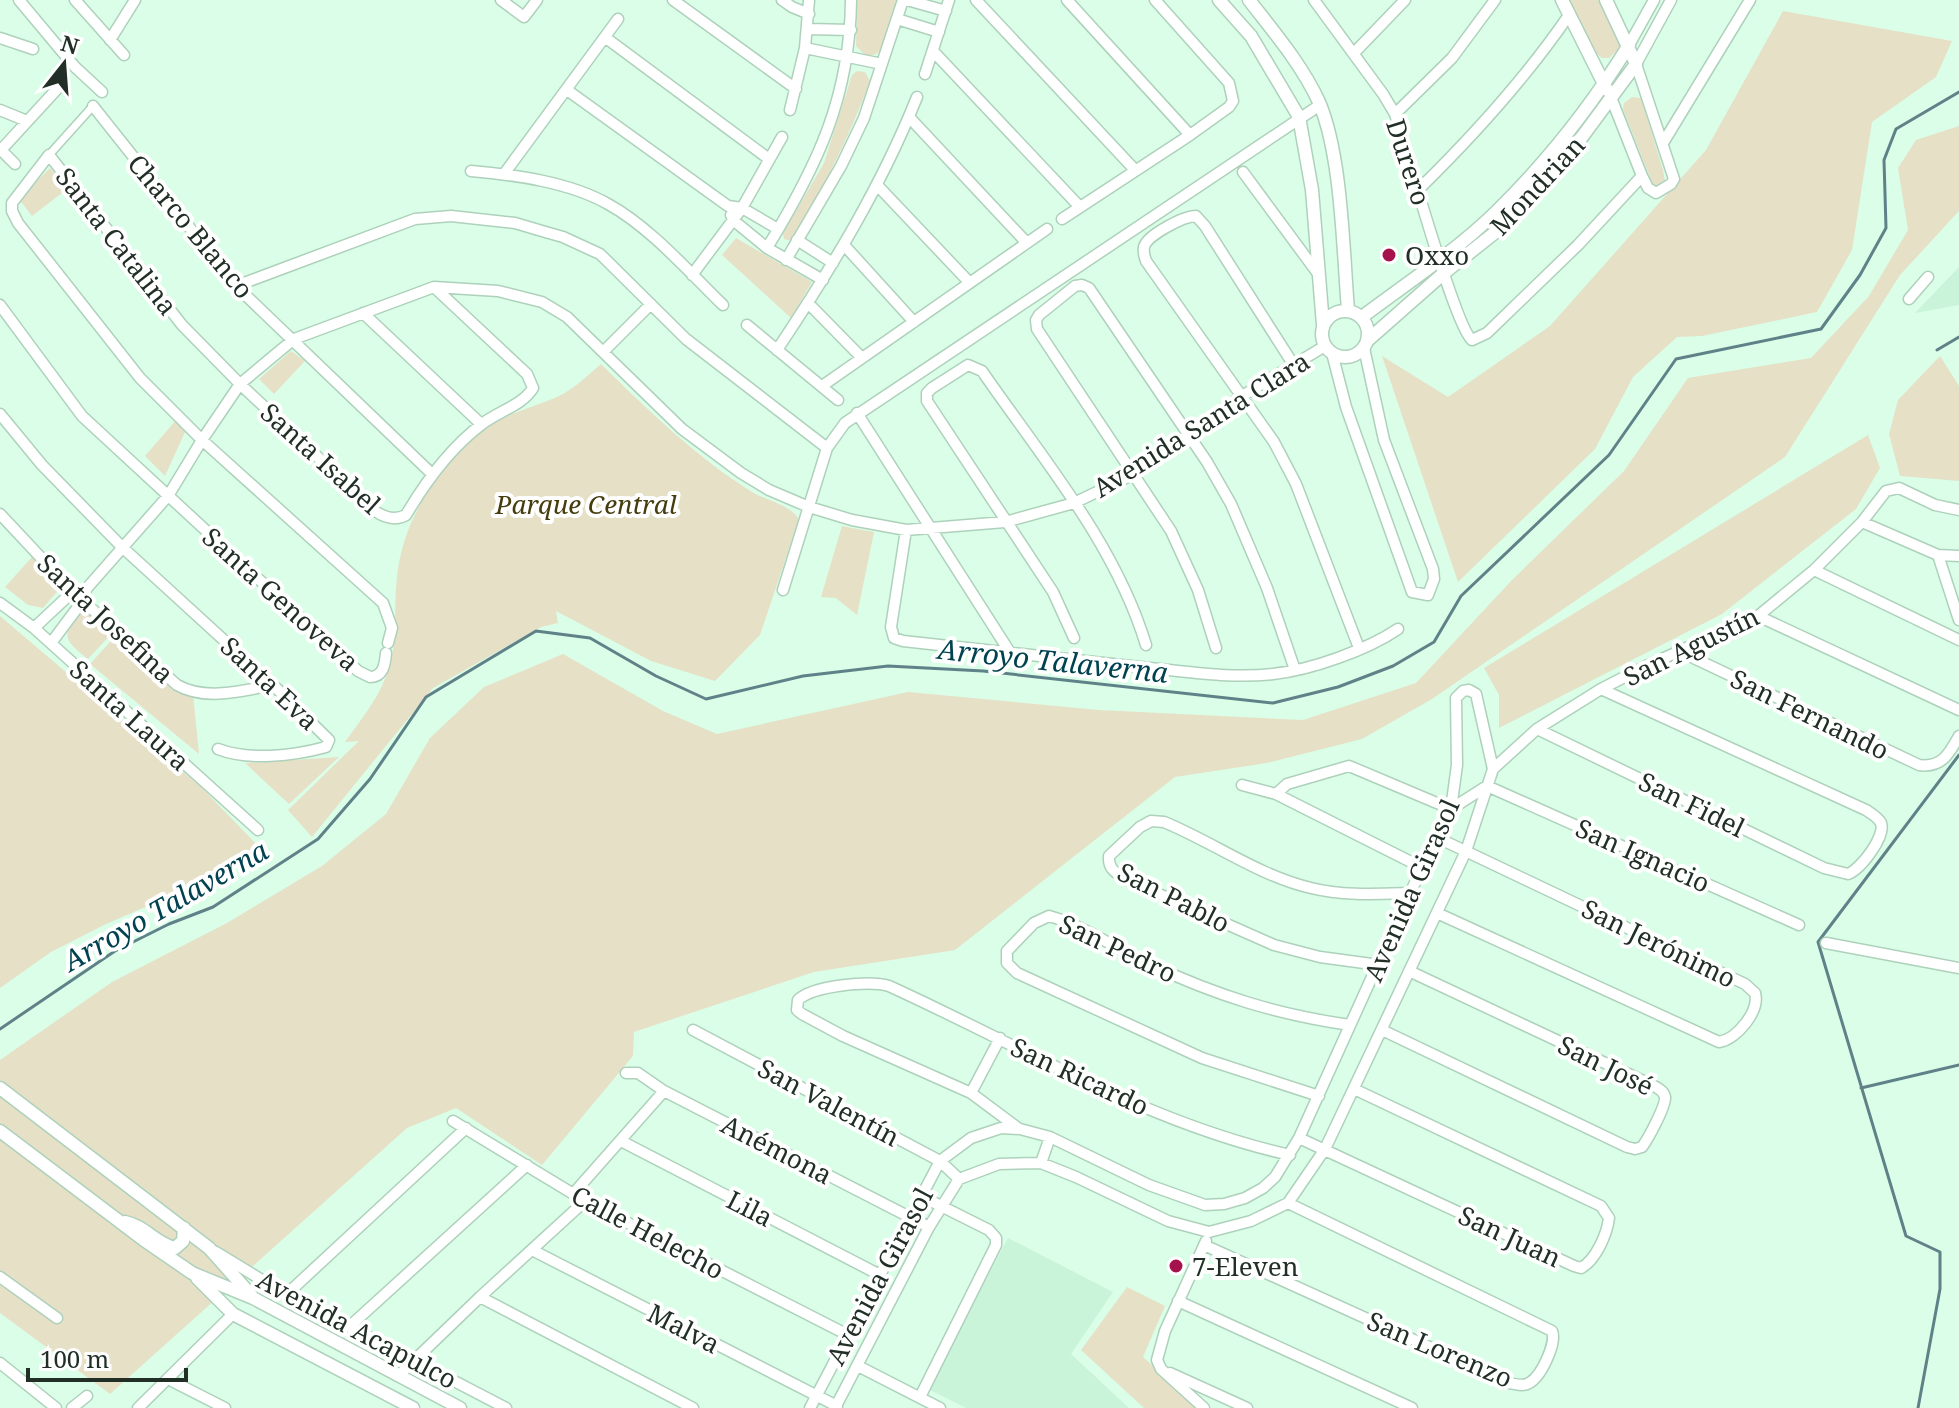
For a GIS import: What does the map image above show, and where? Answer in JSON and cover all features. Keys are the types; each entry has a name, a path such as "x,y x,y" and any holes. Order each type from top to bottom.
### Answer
{"street":[{"path":"19,0 75,67 102,92"},
{"path":"75,0 124,55"},
{"path":"110,40 135,0"},
{"path":"501,0 524,17 537,0"},
{"path":"673,0 796,89"},
{"path":"782,0 809,14"},
{"path":"790,110 805,48 809,0"},
{"path":"767,248 814,166 826,138 848,55 851,0"},
{"path":"786,260 841,166 864,118 905,0 947,5 925,74"},
{"path":"976,0 1135,170"},
{"path":"1067,0 1190,135"},
{"path":"1062,219 1190,135 1229,107 1234,97 1229,83 1155,0"},
{"path":"1219,0 1258,46 1299,117 1310,170 1322,332 1412,592 1428,595 1434,579 1428,555 1384,440 1366,344 1367,324 1362,317 1348,310 1333,313 1323,325"},
{"path":"1249,0 1296,61 1320,105 1337,180 1348,310"},
{"name":"Durero","path":"1314,0 1395,114 1444,273 1466,335 1472,340 1487,333 1547,277 1642,176"},
{"path":"1354,53 1405,0"},
{"path":"1395,114 1452,58 1495,0"},
{"path":"1562,0 1612,100 1642,176 1648,188 1656,193 1673,182 1673,174 1629,45 1606,0"},
{"name":"Mondrian","path":"1362,317 1495,213 1550,153 1604,85 1654,0"},
{"name":"Mondrian","path":"1366,344 1444,273 1507,223 1539,189 1612,100 1671,0"},
{"path":"1663,143 1750,0"},
{"path":"1419,189 1475,135 1513,91 1569,15"},
{"path":"504,174 618,19"},
{"path":"897,19 939,32"},
{"path":"808,29 851,30"},
{"path":"0,38 33,49"},
{"path":"606,38 769,159"},
{"path":"805,48 882,64"},
{"path":"933,51 1079,206"},
{"path":"15,164 1,151 57,89"},
{"path":"567,90 728,206 742,208 778,229"},
{"path":"777,350 844,245 877,185 917,97"},
{"path":"783,590 827,448 837,430 857,413 1320,105"},
{"path":"49,155 93,106"},
{"name":"Charco Blanco","path":"93,106 236,286 294,339"},
{"path":"0,110 27,121"},
{"path":"909,117 1026,242"},
{"path":"692,275 742,208 782,137"},
{"name":"Santa Catalina","path":"202,440 121,355 14,217 12,208 15,199 49,155 182,325 240,384"},
{"path":"471,171 504,174 580,192 606,203 629,219 723,305"},
{"path":"1243,172 1319,275"},
{"path":"877,185 969,282"},
{"path":"728,206 733,220 767,248 823,280"},
{"path":"236,286 415,219 451,216 515,223 563,237 600,254 686,339 827,448"},
{"path":"1293,364 1196,216 1190,216 1156,235 1144,246 1146,261 1274,442 1292,476 1359,648"},
{"path":"822,386 1047,229"},
{"path":"797,240 833,263"},
{"path":"844,245 914,322"},
{"path":"1909,299 1928,277"},
{"path":"1216,648 1198,590 1181,551 1036,324 1039,315 1075,286 1089,288 1207,462 1237,515 1267,588 1295,670"},
{"path":"294,339 431,473 481,424 528,396 533,383 434,287"},
{"name":"Avenida Santa Clara","path":"34,628 87,588 168,496 240,384 294,339 434,287 498,291 531,298 567,317 682,429 741,473 769,490 809,507 852,520 906,530 1005,522 1074,503 1132,475 1242,396 1293,364 1328,349"},
{"path":"808,303 862,358"},
{"path":"604,351 651,304"},
{"path":"0,305 82,416 168,496"},
{"path":"363,313 481,424"},
{"path":"747,325 838,400"},
{"path":"1328,349 1345,357 1352,356 1366,344"},
{"path":"1074,638 1053,592 927,401 927,393 932,388 968,365 982,371 1074,503 1121,580 1146,645"},
{"name":"Santa Isabel","path":"240,384 381,515 394,518 406,515 431,473"},
{"path":"857,413 1011,654"},
{"name":"Santa Eva","path":"0,414 42,465 122,547 328,738 328,746 309,751 244,756 218,749"},
{"name":"Santa Genoveva","path":"168,496 358,671 370,677 382,672 392,628 386,607 202,440"},
{"name":"San Agustín","path":"1493,769 1537,729 1601,689 1758,616 1814,570 1862,522 1886,491 1893,488 1909,491 1935,505 1959,510"},
{"name":"Santa Josefina","path":"0,514 78,596 184,689 221,693 273,685"},
{"path":"1862,522 1938,555 1959,556"},
{"path":"906,530 891,623 892,634 903,641 1224,674 1274,674 1359,648 1398,629"},
{"path":"1938,555 1959,620"},
{"path":"1814,570 1959,640"},
{"name":"Avenida Santa Clara","path":"51,643 78,596"},
{"name":"Santa Laura","path":"0,603 34,628 258,830"},
{"path":"1758,616 1959,710"},
{"name":"San Fernando","path":"1681,652 1904,760 1931,767 1941,763 1959,736"},
{"name":"San Fidel","path":"1537,729 1824,868 1848,874 1862,865 1881,832 1882,825 1878,818 1601,689"},
{"name":"Avenida Girasol","path":"810,1408 940,1161 971,1138 1001,1128 1020,1129 1050,1137 1149,1185 1205,1205 1245,1198 1275,1177 1299,1138 1451,809 1457,765 1456,698 1463,691 1476,694 1493,769 1466,851 1325,1149 1288,1203 1251,1221 1209,1232 1168,1221 1041,1163 999,1164 959,1179 929,1227 836,1407"},
{"path":"1276,794 1287,784 1349,766 1451,809 1487,786"},
{"path":"1242,785 1276,794 1423,868"},
{"name":"San Ignacio","path":"1487,786 1799,925"},
{"name":"San Pablo","path":"1379,965 1320,957 1274,945 1125,879 1113,871 1108,863 1109,856 1140,827 1151,821 1164,822 1249,863 1311,888 1356,894 1410,893"},
{"name":"San Jerónimo","path":"1437,913 1719,1042 1735,1034 1755,1007 1755,993 1745,984 1438,838"},
{"name":"San Pedro","path":"1319,1096 1202,1058 1110,1018 1009,967 1007,951 1034,923 1049,916 1074,925 1149,964 1236,1000 1271,1011 1350,1025"},
{"path":"1826,943 1959,968"},
{"name":"San José","path":"1382,1030 1627,1147 1642,1147 1663,1107 1663,1092 1409,971"},
{"name":"San Ricardo","path":"971,1093 843,1036 802,1014 797,1010 798,1000 806,994 876,982 1099,1087 1192,1127 1290,1155"},
{"name":"San Valentín","path":"693,1030 940,1161 959,1179"},
{"path":"1000,1038 971,1093 1020,1129"},
{"name":"Anémona","path":"626,1073 638,1073 664,1091 929,1227"},
{"path":"0,1088 209,1248 253,1298"},
{"name":"San Juan","path":"1299,1138 1574,1266 1585,1266 1593,1257 1608,1225 1609,1218 1601,1206 1354,1089"},
{"path":"573,1194 664,1091"},
{"name":"Calle Helecho","path":"453,1121 585,1201 848,1335"},
{"path":"288,1293 466,1128"},
{"path":"0,1131 192,1273 253,1298"},
{"path":"1041,1163 1050,1137"},
{"name":"Lila","path":"621,1141 880,1275"},
{"path":"350,1326 527,1165"},
{"path":"920,1397 995,1252 996,1238 989,1230 921,1196"},
{"path":"398,1376 585,1201"},
{"name":"San Lorenzo","path":"1204,1245 1509,1383 1530,1383 1536,1376 1553,1346 1555,1337 1552,1331 1288,1203"},
{"path":"118,1221 141,1227 167,1246 175,1248 183,1241 184,1228"},
{"path":"1204,1408 1161,1369 1157,1360 1158,1349 1209,1232"},
{"name":"Avenida Acapulco","path":"209,1248 506,1408"},
{"name":"Malva","path":"532,1250 836,1407"},
{"name":"Avenida Acapulco","path":"192,1273 233,1314 413,1408"},
{"path":"0,1277 57,1318"},
{"path":"480,1297 693,1408"},
{"name":"Avenida Acapulco","path":"253,1298 460,1408"},
{"path":"1178,1301 1412,1408"},
{"path":"138,1408 233,1314"},
{"path":"0,1363 56,1408"},
{"path":"858,1366 940,1408"},
{"path":"1161,1369 1247,1408"},
{"path":"168,1379 225,1408"},
{"path":"72,1408 87,1396"}],"shaded area":[{"path":"1959,267 1959,305 1915,313"},
{"path":"1008,1238 1113,1292 1071,1354 1129,1408 966,1408 928,1389"}],"green space":[{"path":"857,0 898,0 882,50 874,55 865,55 856,46"},
{"path":"1570,0 1598,0 1621,40 1620,48 1609,58 1597,54"},
{"path":"1783,11 1952,41 1936,77 1872,122 1852,250 1817,312 1702,336 1677,337 1633,377 1595,449 1458,582 1382,356 1448,397 1550,326 1706,150"},
{"path":"857,71 865,72 870,81 853,123 792,241 784,239 783,233 824,163 852,75"},
{"path":"1632,97 1641,98 1663,170 1665,181 1657,187 1653,185 1623,109 1624,103"},
{"path":"1959,126 1959,211 1900,275 1785,457 1432,699 1362,739 1267,763 1175,777 955,950 814,972 634,1032 633,1056 542,1165 456,1108 407,1128 110,1394 0,1313 0,1060 112,982 227,923 322,866 386,814 430,738 484,687 563,654 663,711 717,734 908,692 1099,710 1303,720 1416,683 1512,580 1624,471 1688,378 1811,358 1869,296 1908,230 1898,168 1916,140"},
{"path":"50,168 67,189 32,216 19,199"},
{"path":"736,238 812,282 791,318 722,255"},
{"path":"291,351 305,361 274,394 259,379"},
{"path":"1940,356 1959,386 1959,481 1900,476 1889,434 1898,400"},
{"name":"Parque Central","path":"601,364 711,464 752,492 790,510 799,519 760,635 715,681 651,661 556,611 558,623 541,627 433,688 312,837 288,810 359,741 345,742 374,701 387,674 393,650 400,558 412,522 430,488 477,434 498,420 563,394"},
{"path":"177,419 185,432 165,476 145,456"},
{"path":"1868,435 1880,468 1856,509 1722,614 1499,728 1499,695 1484,668"},
{"path":"842,526 874,532 857,615 836,598 821,597"},
{"path":"32,557 62,586 43,608 28,605 5,587"},
{"path":"85,609 113,632 88,659 67,636 72,624"},
{"path":"0,616 201,787 266,854 104,925 51,952 0,988"},
{"path":"118,633 179,693 193,694 199,754 90,664"},
{"path":"339,757 289,804 245,763"},
{"path":"1127,1287 1165,1306 1143,1357 1200,1408 1144,1408 1081,1350"}],"waterway":[{"name":"Arroyo Talaverna","path":"0,1029 115,951 169,924 213,907 318,839 370,779 426,697 536,631 590,638 656,676 706,699 803,676 888,666 983,671 1273,703 1338,687 1393,666 1434,642 1461,596 1609,455 1676,359 1821,329 1860,275 1886,228 1884,160 1896,129 1959,92"},
{"path":"1937,350 1959,337"},
{"path":"1918,1408 1940,1289 1940,1252 1906,1236 1818,942 1959,755"},
{"path":"1861,1088 1959,1065"}],"place":[{"name":"Oxxo","path":"1389,255"},
{"name":"7-Eleven","path":"1176,1266"}]}
